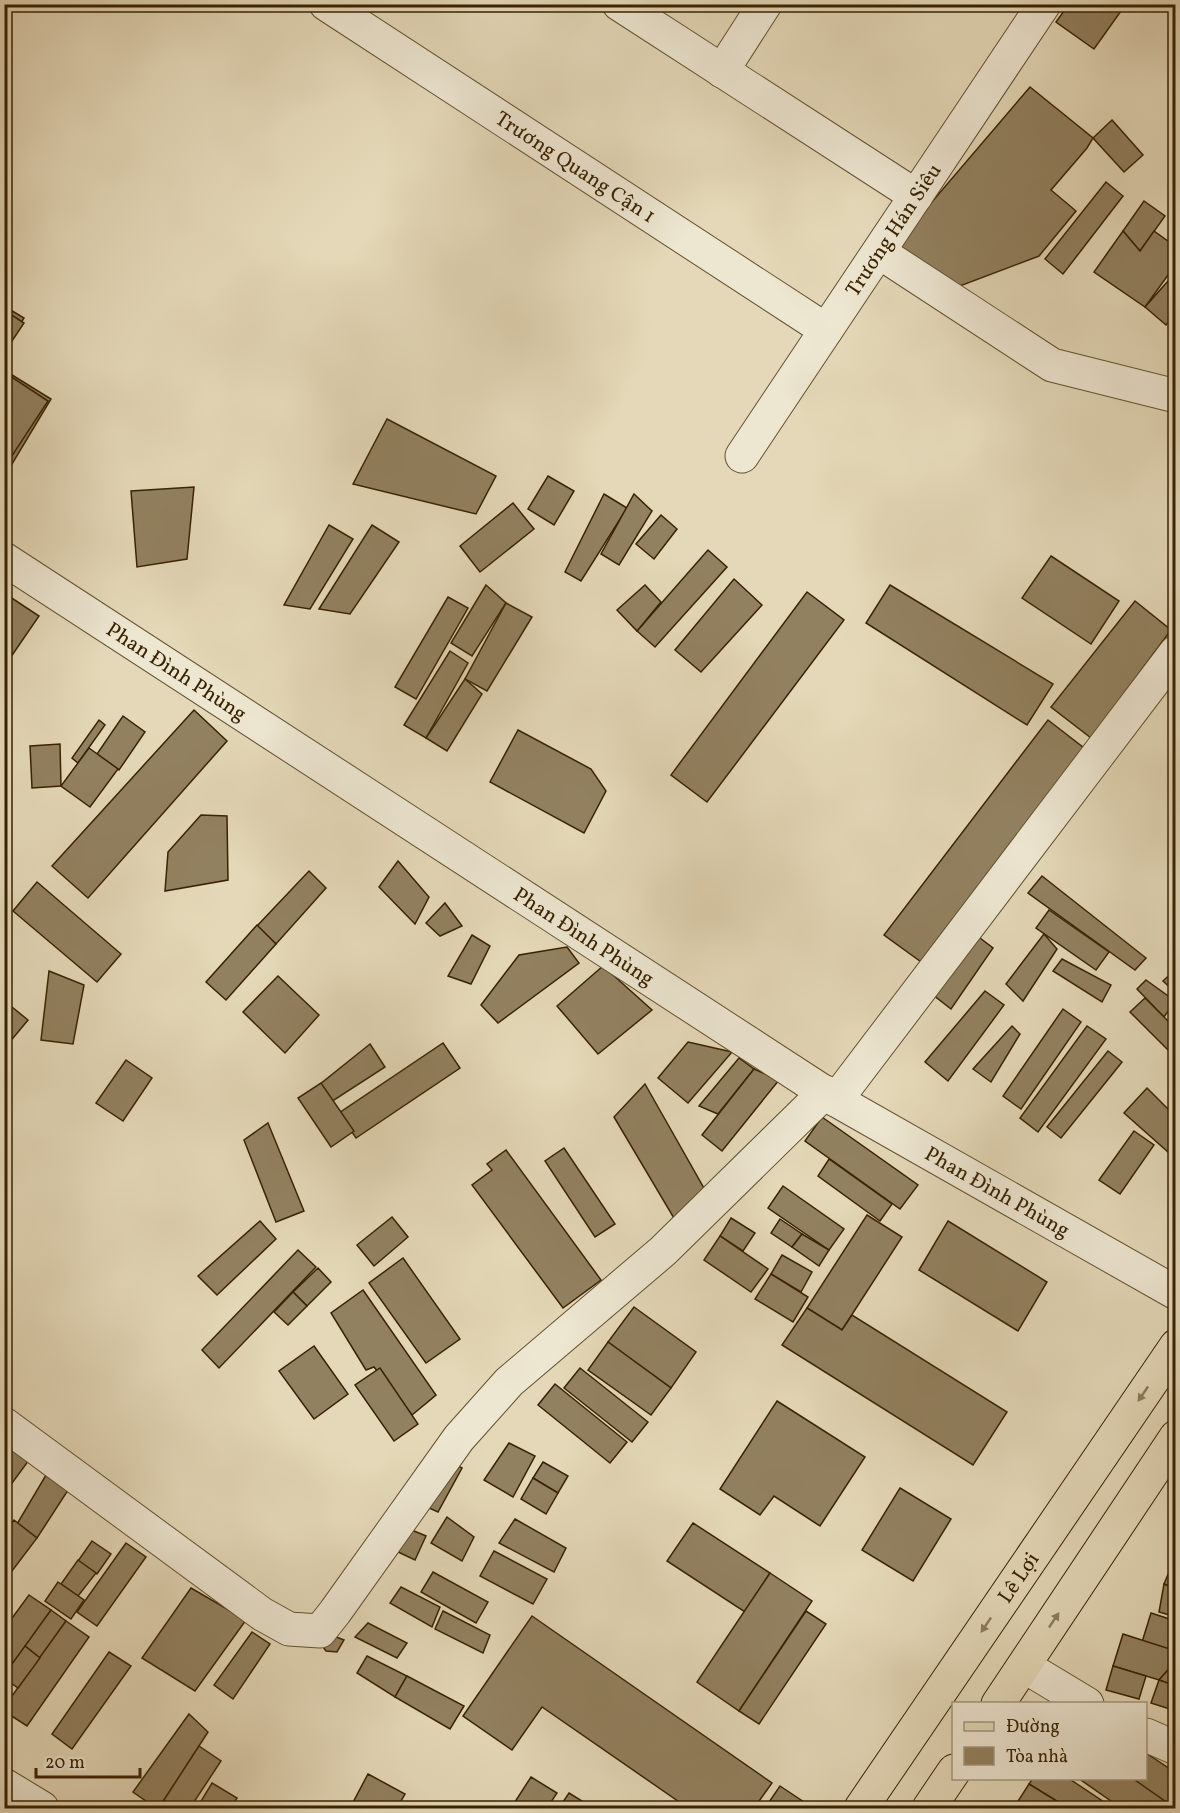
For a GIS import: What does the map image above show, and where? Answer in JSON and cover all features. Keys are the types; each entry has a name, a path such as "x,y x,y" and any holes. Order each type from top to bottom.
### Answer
{"main road":[{"name":"Lê Lợi","path":"861,1809 1176,1346"},
{"path":"999,1702 1176,1437"},
{"path":"929,1809 952,1774"}],"street":[{"name":"Trương Quang Cận 1","path":"326,4 826,330"},
{"path":"619,4 916,196"},
{"path":"722,71 765,4"},
{"name":"Trương Hán Siêu","path":"742,456 1044,4"},
{"path":"879,252 1052,365 1176,396"},
{"name":"Phan Đình Phùng","path":"4,559 830,1096 1176,1293"},
{"path":"4,1424 262,1614 289,1629 320,1631 459,1438 509,1382 663,1251 830,1096 1176,652"},
{"path":"1023,1666 1084,1702"},
{"path":"1147,1735 1176,1748"},
{"path":"4,1785 42,1809"}],"building":[{"path":"1069,4 1126,4 1094,49 1056,22"},
{"path":"1030,87 1093,138 1051,190 1076,211 1039,256 952,289 890,251"},
{"path":"1112,120 1143,155 1124,172 1093,138"},
{"path":"1106,182 1123,196 1063,274 1045,259"},
{"path":"1144,201 1165,216 1140,251 1123,231"},
{"path":"1123,231 1140,251 1154,231 1176,247 1176,264 1145,307 1094,272"},
{"path":"1176,272 1176,313 1166,325 1145,307"},
{"path":"4,306 24,318 4,350"},
{"path":"4,310 24,323 4,353"},
{"path":"4,370 51,399 12,464 4,460"},
{"path":"4,372 48,401 4,468"},
{"path":"387,419 496,476 476,514 353,484"},
{"path":"548,476 574,491 554,525 528,509"},
{"path":"194,487 187,559 137,567 131,491"},
{"path":"604,494 627,508 581,581 565,572"},
{"path":"634,494 652,511 619,565 601,554"},
{"path":"513,503 534,529 480,572 460,546"},
{"path":"661,515 677,529 654,559 636,544"},
{"path":"329,525 353,539 310,609 284,605"},
{"path":"372,525 399,542 350,614 319,609"},
{"path":"708,550 727,567 655,647 637,631"},
{"path":"1051,556 1119,601 1091,644 1022,598"},
{"path":"734,579 762,605 701,672 675,650"},
{"path":"486,585 506,603 472,656 451,643"},
{"path":"645,585 661,602 637,631 617,610"},
{"path":"890,585 1053,684 1027,725 866,623"},
{"path":"807,592 844,620 707,802 671,775"},
{"path":"4,593 39,616 4,667"},
{"path":"448,597 468,608 416,699 395,687"},
{"path":"1135,601 1171,630 1091,738 1051,707"},
{"path":"506,603 532,617 487,691 465,679"},
{"path":"450,651 468,663 426,738 404,725"},
{"path":"465,679 482,694 447,751 426,738"},
{"path":"194,710 227,741 88,898 52,866"},
{"path":"123,716 145,732 119,770 97,754"},
{"path":"99,720 105,725 78,763 72,758"},
{"path":"1048,720 1084,748 924,964 884,935"},
{"path":"518,730 591,769 606,791 584,833 490,782"},
{"path":"60,744 61,786 32,788 30,746"},
{"path":"89,748 118,769 90,807 61,786"},
{"path":"201,815 227,816 228,880 165,891 168,852"},
{"path":"398,861 429,897 415,924 379,887"},
{"path":"309,871 326,888 276,944 257,926"},
{"path":"1042,876 1146,958 1135,970 1028,893"},
{"path":"37,882 121,954 97,982 13,911"},
{"path":"445,903 462,926 440,936 426,923"},
{"path":"1049,910 1109,952 1096,970 1036,928"},
{"path":"257,925 276,944 226,1000 206,982"},
{"path":"972,932 993,948 951,1009 928,991"},
{"path":"1044,934 1057,949 1023,1001 1006,984"},
{"path":"472,935 490,946 471,984 448,976"},
{"path":"567,947 579,963 498,1023 481,1005 519,955"},
{"path":"1062,959 1111,985 1102,1002 1053,971"},
{"path":"603,966 652,1010 598,1054 557,1006"},
{"path":"1176,969 1176,993 1163,981"},
{"path":"49,971 84,985 73,1044 41,1040"},
{"path":"278,976 319,1015 285,1053 243,1012"},
{"path":"1146,980 1175,1001 1164,1017 1137,989"},
{"path":"985,991 1004,1005 948,1081 925,1062"},
{"path":"1145,998 1176,1029 1176,1050 1172,1054 1130,1012"},
{"path":"7,1003 28,1020 4,1049 4,1006"},
{"path":"1063,1009 1081,1022 1021,1109 1003,1096"},
{"path":"1012,1026 1020,1034 991,1082 973,1069"},
{"path":"1087,1026 1106,1039 1038,1132 1020,1118"},
{"path":"688,1042 732,1052 688,1103 658,1078"},
{"path":"443,1043 460,1068 356,1138 339,1113"},
{"path":"370,1044 385,1067 331,1102 319,1085"},
{"path":"1108,1051 1122,1062 1061,1138 1047,1127"},
{"path":"739,1058 754,1069 718,1114 699,1106"},
{"path":"126,1060 152,1078 123,1121 96,1103"},
{"path":"754,1069 779,1080 722,1151 702,1135"},
{"path":"321,1083 354,1131 331,1147 298,1098"},
{"path":"645,1084 705,1190 678,1225 614,1117"},
{"path":"1147,1088 1176,1117 1176,1159 1124,1113"},
{"path":"822,1117 918,1185 900,1209 805,1141"},
{"path":"268,1123 304,1211 276,1222 244,1140"},
{"path":"1134,1131 1154,1145 1120,1194 1099,1180"},
{"path":"564,1148 615,1224 595,1237 545,1161"},
{"path":"506,1150 601,1280 563,1308 472,1185 492,1170 487,1164"},
{"path":"829,1159 892,1204 880,1221 818,1176"},
{"path":"783,1186 844,1229 829,1250 768,1208"},
{"path":"867,1215 902,1237 842,1330 807,1308"},
{"path":"392,1217 408,1237 374,1266 357,1245"},
{"path":"731,1218 755,1233 743,1251 720,1236"},
{"path":"780,1219 802,1234 792,1247 771,1233"},
{"path":"260,1221 276,1239 217,1295 198,1276"},
{"path":"948,1221 1047,1282 1018,1331 919,1270"},
{"path":"802,1234 829,1250 819,1266 792,1247"},
{"path":"720,1236 768,1269 751,1292 704,1260"},
{"path":"298,1250 316,1267 219,1368 202,1350"},
{"path":"782,1255 812,1272 801,1292 771,1274"},
{"path":"403,1258 460,1339 426,1363 369,1283"},
{"path":"318,1268 331,1282 307,1306 293,1292"},
{"path":"771,1274 808,1297 793,1322 755,1299"},
{"path":"363,1290 436,1395 412,1415 374,1367 366,1370 331,1313"},
{"path":"293,1292 307,1306 288,1325 274,1312"},
{"path":"634,1307 696,1352 671,1388 608,1342"},
{"path":"807,1308 842,1330 852,1315 1007,1412 973,1465 782,1345"},
{"path":"608,1342 671,1388 651,1415 588,1370"},
{"path":"314,1346 348,1394 314,1419 279,1371"},
{"path":"380,1368 418,1424 394,1441 355,1385"},
{"path":"580,1368 648,1422 632,1442 564,1388"},
{"path":"555,1384 627,1442 610,1463 538,1405"},
{"path":"777,1401 865,1457 820,1526 774,1496 760,1515 720,1489"},
{"path":"12,1441 32,1456 4,1494 4,1452"},
{"path":"509,1443 535,1456 513,1497 484,1480"},
{"path":"446,1459 462,1468 438,1512 418,1503"},
{"path":"543,1462 568,1476 558,1493 533,1478"},
{"path":"49,1470 72,1484 37,1538 17,1524"},
{"path":"533,1478 558,1493 546,1514 521,1499"},
{"path":"900,1488 951,1519 913,1581 862,1550"},
{"path":"447,1517 474,1537 462,1561 431,1543"},
{"path":"515,1519 566,1548 554,1572 499,1543"},
{"path":"14,1520 37,1538 9,1575 4,1571 4,1533"},
{"path":"693,1523 770,1573 745,1612 667,1561"},
{"path":"402,1526 426,1536 415,1560 394,1550"},
{"path":"92,1541 111,1554 97,1574 78,1561"},
{"path":"126,1543 146,1557 97,1626 77,1612"},
{"path":"494,1551 547,1579 533,1604 480,1576"},
{"path":"78,1560 96,1573 78,1596 61,1584"},
{"path":"1174,1560 1176,1561 1176,1589 1164,1584"},
{"path":"433,1572 488,1602 476,1623 421,1592"},
{"path":"770,1573 812,1601 739,1711 697,1682"},
{"path":"58,1582 84,1600 71,1619 45,1601"},
{"path":"1164,1584 1176,1589 1176,1617 1159,1612"},
{"path":"401,1587 440,1607 432,1627 390,1603"},
{"path":"191,1588 246,1620 195,1691 142,1658"},
{"path":"29,1595 51,1610 6,1673 4,1672 4,1629"},
{"path":"51,1610 66,1621 40,1658 25,1646"},
{"path":"443,1611 490,1635 483,1653 435,1629"},
{"path":"806,1611 826,1624 759,1724 739,1711"},
{"path":"1151,1613 1176,1621 1176,1652 1142,1642"},
{"path":"532,1616 772,1783 754,1808 688,1808 542,1707 512,1750 463,1716"},
{"path":"66,1621 89,1637 27,1726 4,1711 4,1707"},
{"path":"368,1623 407,1643 397,1658 355,1637"},
{"path":"252,1632 270,1644 233,1699 214,1685"},
{"path":"1123,1634 1176,1651 1176,1661 1159,1680 1113,1666"},
{"path":"331,1635 344,1640 337,1652 326,1651 321,1644"},
{"path":"25,1646 40,1658 18,1688 4,1678 4,1675"},
{"path":"109,1652 131,1666 72,1749 52,1734"},
{"path":"367,1656 407,1676 395,1697 357,1673"},
{"path":"1176,1661 1176,1686 1159,1680"},
{"path":"1113,1666 1146,1676 1139,1699 1106,1690"},
{"path":"407,1676 464,1706 450,1729 395,1697"},
{"path":"1159,1680 1176,1686 1176,1711 1151,1703"},
{"path":"189,1714 208,1732 164,1800 156,1808 133,1792"},
{"path":"199,1746 221,1761 190,1808 176,1808 164,1800"},
{"path":"1147,1754 1176,1773 1176,1793 1169,1804 1134,1780 1147,1780"},
{"path":"368,1774 405,1794 397,1808 350,1808"},
{"path":"531,1777 557,1793 547,1808 511,1808"},
{"path":"1032,1780 1071,1780 1113,1808 1068,1808 1029,1784"},
{"path":"1081,1780 1135,1780 1169,1804 1163,1808 1121,1808"},
{"path":"212,1783 237,1798 231,1808 197,1808"},
{"path":"1029,1784 1068,1808 1019,1808 1015,1806"},
{"path":"780,1786 813,1808 765,1808"},
{"path":"569,1793 593,1808 559,1808"}]}
